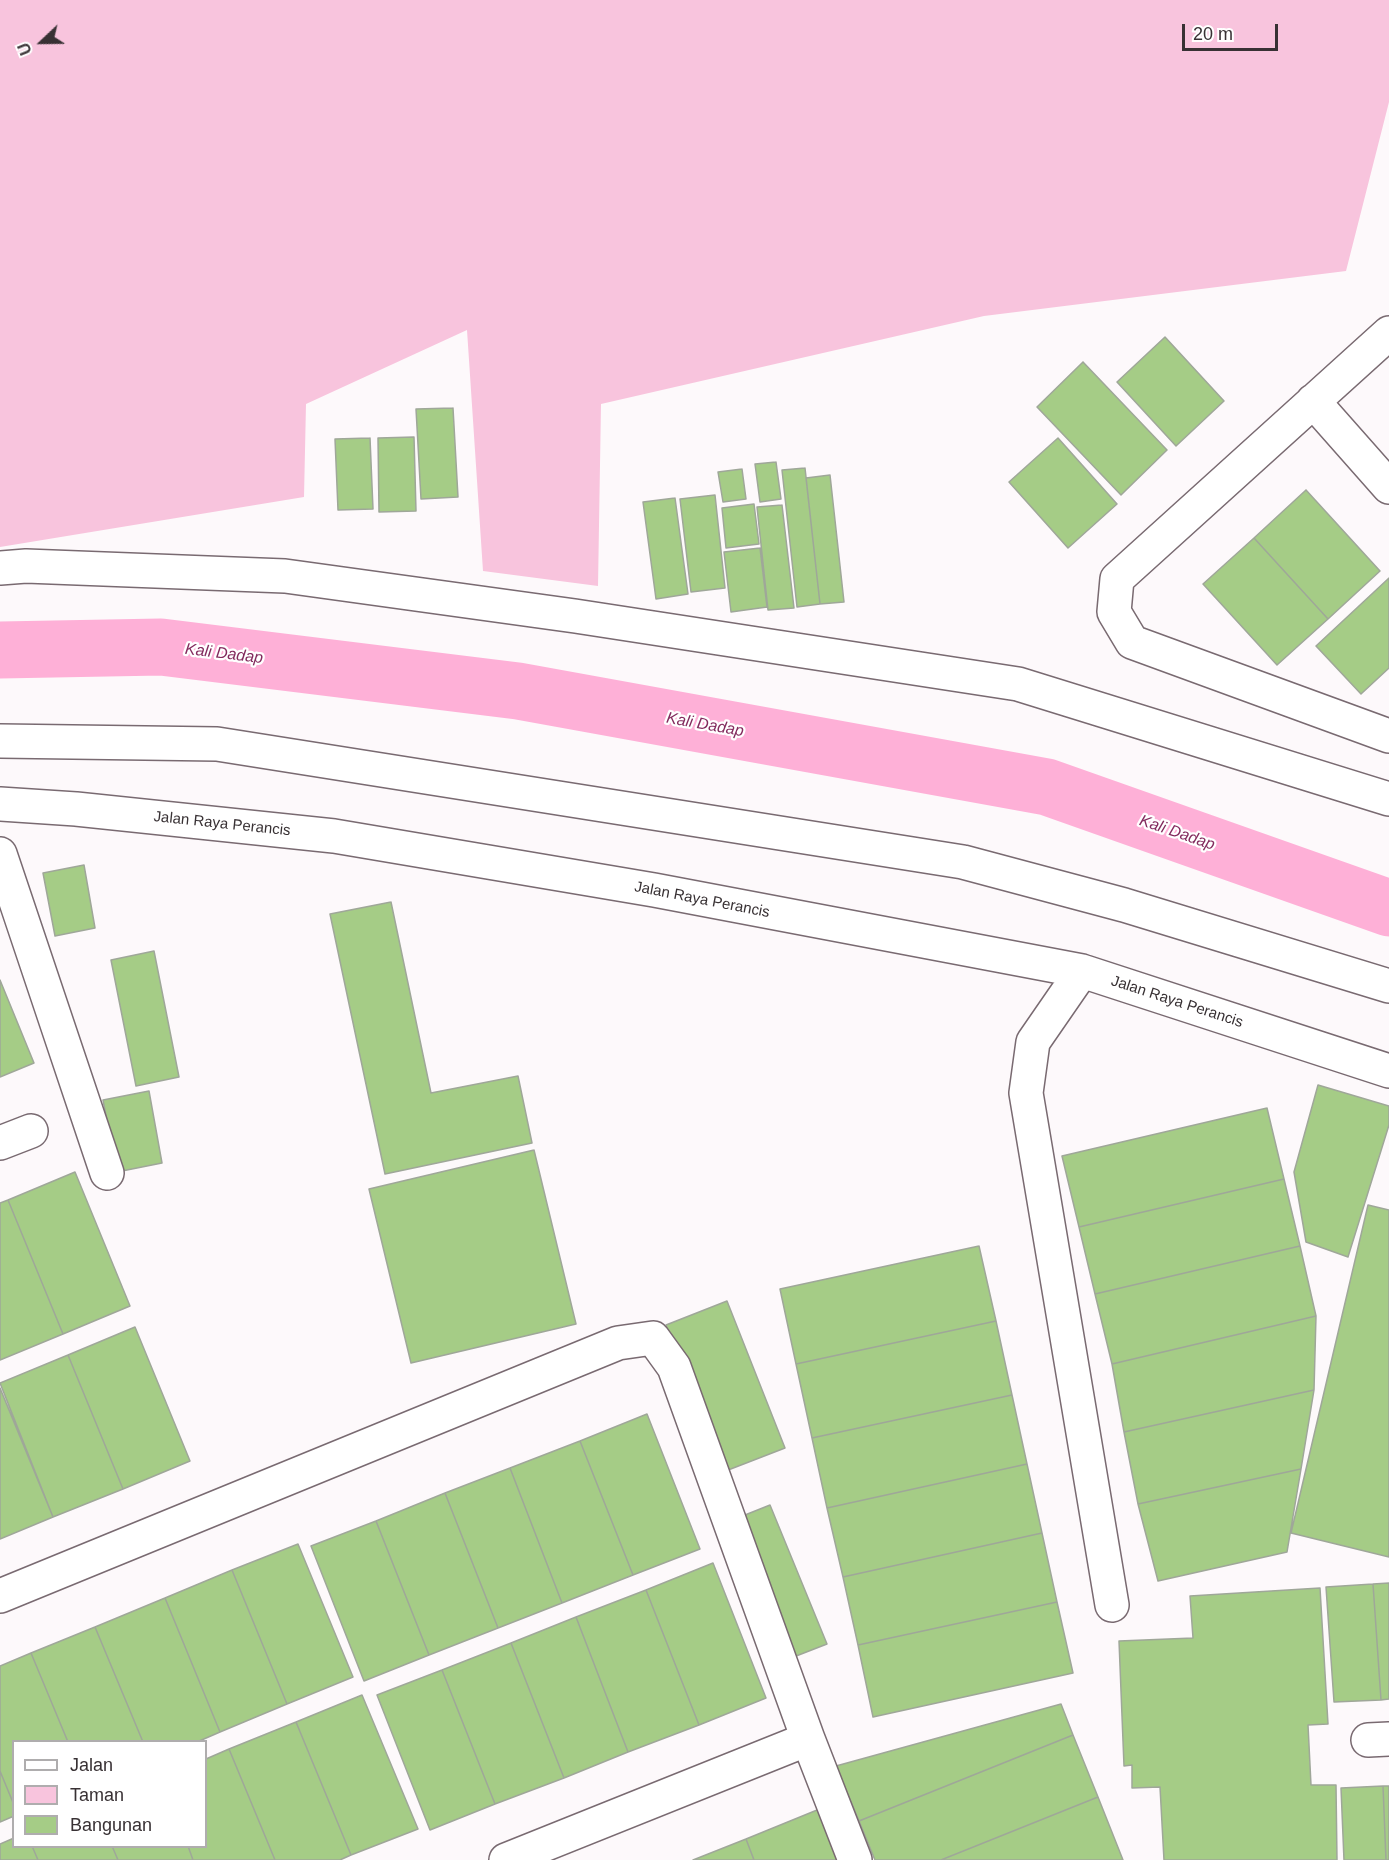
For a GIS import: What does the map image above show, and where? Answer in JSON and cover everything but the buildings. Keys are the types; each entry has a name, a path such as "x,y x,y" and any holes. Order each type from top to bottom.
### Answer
{"street":[{"path":"1389,333 1117,579 1114,612 1132,642 1389,736"},
{"path":"1313,401 1389,487"},
{"path":"0,568 26,566 285,576 575,616 1018,684 1389,799"},
{"path":"0,741 217,744 963,862 1124,905 1389,986"},
{"name":"Jalan Raya Perancis","path":"0,804 76,809 334,836 654,890 1082,971 1389,1071"},
{"path":"0,854 107,1173"},
{"path":"1082,971 1033,1042 1026,1093 1112,1605"},
{"path":"0,1143 31,1131"},
{"path":"0,1596 618,1342 653,1338 674,1367 807,1739 855,1860"},
{"path":"506,1860 807,1739"}],"green space":[{"path":"0,0 1389,0 1389,102 1346,271 984,316 601,404 598,586 483,571 467,330 306,404 304,497 0,547"}],"waterway":[{"name":"Kali Dadap","path":"0,650 161,647 518,691 1047,787 1389,908"}]}
